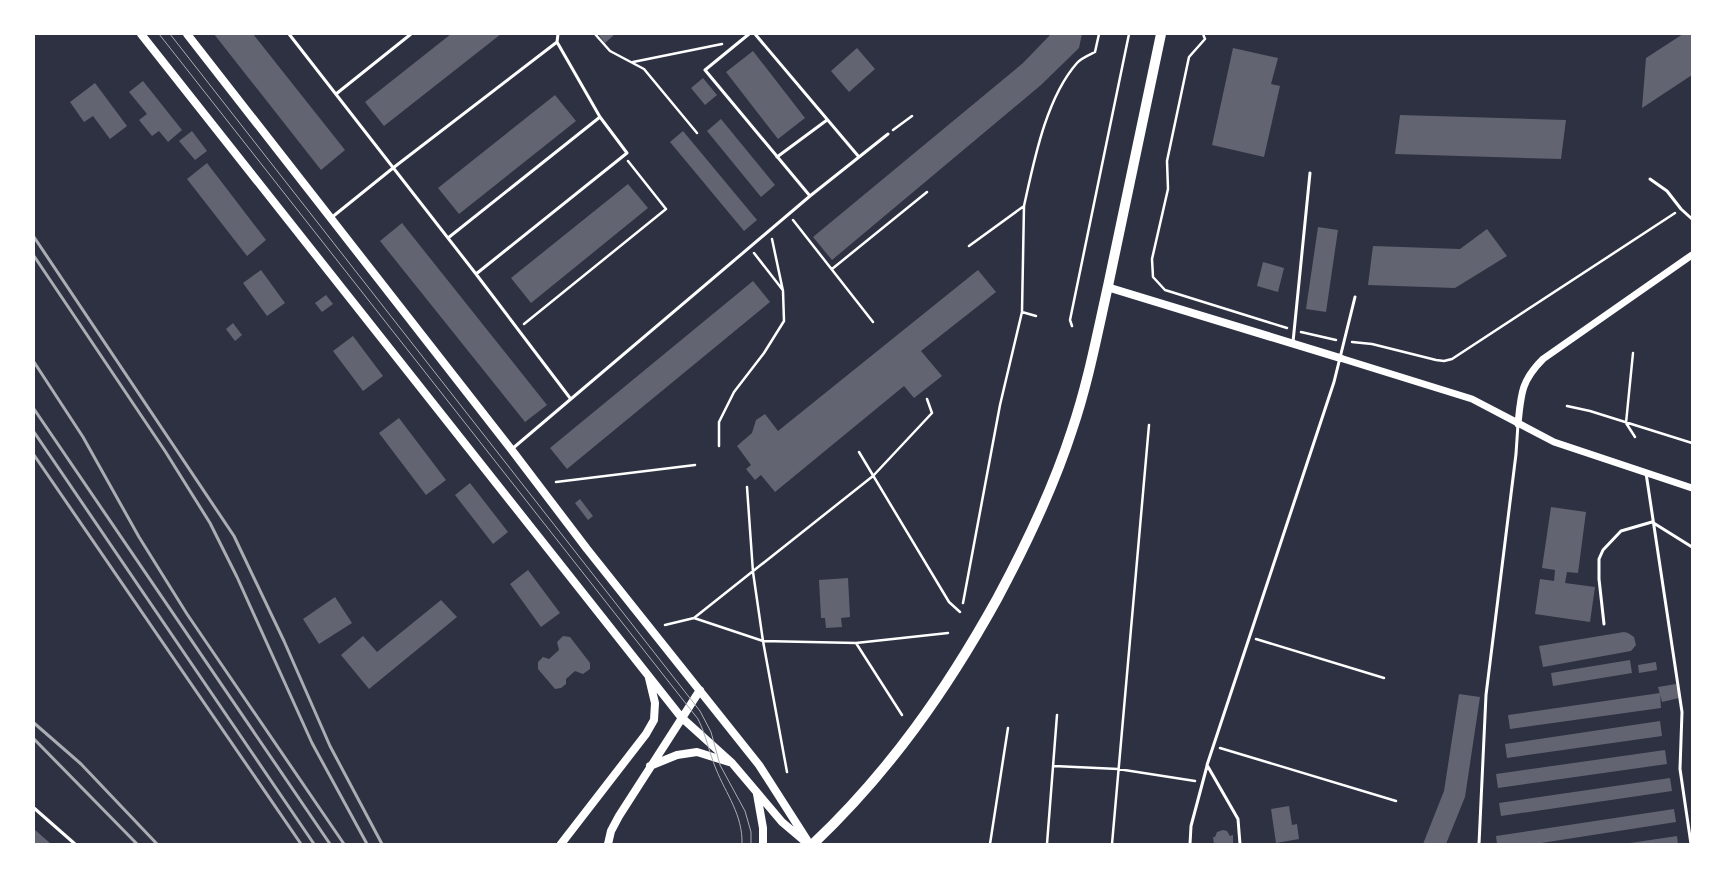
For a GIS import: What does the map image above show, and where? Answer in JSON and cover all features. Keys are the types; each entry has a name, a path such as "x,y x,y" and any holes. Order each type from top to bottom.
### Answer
{"main road":[{"path":"141,34 681,717 732,763 782,822 808,844"},
{"path":"187,34 511,449 587,550 759,765 794,818 808,844"},
{"path":"813,844 835,824 885,769 912,734 964,657 1012,571 1035,525 1055,479 1072,430 1099,332 1107,287 1161,34"},
{"path":"1107,287 1340,358"},
{"path":"561,844 646,734 654,720 655,702 649,676"},
{"path":"608,844 611,831 619,816 681,717 700,690"},
{"path":"650,766 677,755 697,752 732,763"},
{"path":"756,793 764,828 763,844"}],"street":[{"path":"1518,424 1521,395 1525,381 1532,370 1543,359 1692,256"},
{"path":"1340,358 1472,399 1554,442 1692,488"}],"lane":[{"path":"289,34 476,274 570,398"},
{"path":"336,94 411,34"},
{"path":"476,274 627,153 600,117 557,42 558,34"},
{"path":"749,34 706,70 810,196"},
{"path":"755,34 859,157"},
{"path":"331,218 393,168 557,42"},
{"path":"448,238 600,117"},
{"path":"777,157 827,120"},
{"path":"511,449 749,246 888,134"},
{"path":"1293,343 1310,173"},
{"path":"1650,179 1667,191 1692,219"},
{"path":"1190,844 1192,826 1207,765 1334,382 1355,297"},
{"path":"1479,844 1486,695 1516,454 1518,424"},
{"path":"1646,473 1652,522 1682,712 1680,769 1691,844"},
{"path":"1604,624 1599,559 1603,550 1621,531 1652,522 1692,547"},
{"path":"1207,765 1238,819 1240,844"},
{"path":"34,808 75,844"}],"path":[{"path":"595,34 610,51 644,69 697,133"},
{"path":"963,603 1000,405 1022,312 1024,206 1039,140 1060,88 1077,62 1095,52 1099,34"},
{"path":"1072,326 1070,320 1129,34"},
{"path":"1153,277 1152,259 1168,189 1167,161 1189,57 1205,38 1203,34"},
{"path":"633,62 741,40"},
{"path":"888,134 912,116"},
{"path":"517,329 666,210 624,156"},
{"path":"832,269 928,192"},
{"path":"969,246 1024,206"},
{"path":"1460,355 1681,208"},
{"path":"789,214 873,322"},
{"path":"719,446 719,422 734,392 764,353 784,321 783,291 770,229"},
{"path":"749,246 783,291"},
{"path":"1022,312 1036,316"},
{"path":"1633,353 1626,423 1635,437"},
{"path":"665,625 694,618 873,476 932,413 927,399"},
{"path":"1567,406 1590,411 1692,443"},
{"path":"1112,844 1149,425"},
{"path":"860,452 949,602 960,612"},
{"path":"556,482 695,465"},
{"path":"748,487 753,572 763,641 787,772"},
{"path":"694,618 763,641 856,643 948,633"},
{"path":"1250,637 1384,678"},
{"path":"856,643 902,715"},
{"path":"1047,844 1057,715"},
{"path":"990,844 1008,728"},
{"path":"1214,746 1396,801"},
{"path":"1054,766 1118,769 1203,783"}],"building":[{"path":"214,34 253,34 345,150 321,170"},
{"path":"451,34 501,34 384,126 365,102"},
{"path":"598,34 615,34 605,43"},
{"path":"1051,34 1082,34 1079,48 1041,85 832,260 813,237 1023,63"},
{"path":"1683,34 1692,34 1692,75 1642,108 1646,58"},
{"path":"857,48 875,69 849,92 831,71"},
{"path":"1233,48 1278,58 1271,84 1280,86 1264,157 1212,145"},
{"path":"753,51 805,118 778,139 726,72"},
{"path":"703,78 717,95 705,105 691,88"},
{"path":"143,81 182,130 168,142 159,131 152,136 139,120 147,114 129,92"},
{"path":"95,83 127,126 110,139 93,116 84,122 70,102"},
{"path":"555,95 576,121 459,214 438,188"},
{"path":"1400,115 1566,120 1561,159 1395,154"},
{"path":"721,119 775,185 761,197 707,131"},
{"path":"192,131 207,151 195,160 179,141"},
{"path":"683,131 757,220 744,231 670,142"},
{"path":"207,163 266,240 247,256 187,179"},
{"path":"628,184 648,208 531,303 511,278"},
{"path":"402,223 547,405 525,422 380,241"},
{"path":"1318,227 1338,230 1326,312 1306,309"},
{"path":"1487,229 1507,256 1455,288 1368,285 1373,246 1460,249"},
{"path":"1263,262 1284,268 1278,292 1257,286"},
{"path":"261,270 285,303 267,316 243,283"},
{"path":"978,270 996,292 921,351 942,376 914,398 904,386 775,492 761,475 755,480 746,469 751,465 737,446 752,433 756,420 765,414 778,431"},
{"path":"753,281 770,302 567,469 550,448"},
{"path":"326,295 333,304 322,312 315,303"},
{"path":"233,323 242,335 235,341 226,329"},
{"path":"353,336 383,376 363,391 333,351"},
{"path":"399,418 446,480 426,495 379,433"},
{"path":"470,483 508,532 493,544 455,495"},
{"path":"580,499 593,516 588,520 575,503"},
{"path":"1551,507 1586,512 1578,573 1567,572 1565,583 1595,587 1590,622 1535,614 1540,579 1554,581 1555,570 1542,568"},
{"path":"528,570 560,613 541,627 510,584"},
{"path":"848,578 850,617 841,618 842,627 826,628 825,618 821,618 819,580"},
{"path":"335,597 352,623 319,644 303,619"},
{"path":"441,600 457,617 369,689 341,655 363,636 377,652"},
{"path":"1624,632 1634,637 1636,645 1631,651 1543,667 1539,646"},
{"path":"563,636 570,637 590,663 590,669 583,674 575,671 566,679 566,684 561,688 555,689 538,669 538,662 543,657 549,659 559,650 557,642"},
{"path":"1630,660 1632,673 1553,686 1551,673"},
{"path":"1656,662 1657,670 1639,673 1638,665"},
{"path":"1676,684 1679,698 1662,702 1658,687"},
{"path":"1660,693 1661,708 1510,729 1508,715"},
{"path":"1459,694 1480,697 1465,797 1446,844 1423,844 1444,791"},
{"path":"1660,721 1662,736 1507,758 1505,744"},
{"path":"1665,750 1667,764 1498,788 1496,774"},
{"path":"1670,778 1672,791 1501,816 1499,803"},
{"path":"1289,806 1292,825 1297,824 1299,839 1276,843 1271,809"},
{"path":"1674,809 1676,822 1535,844 1497,844 1496,836"},
{"path":"34,829 51,844 34,844"},
{"path":"1223,830 1227,831 1230,836 1233,835 1233,844 1214,844 1213,837 1215,837 1217,832"},
{"path":"1677,836 1678,844 1630,844 1630,843"}],"tram line":[{"path":"159,34 698,719 716,769 737,814 742,833 742,844"},
{"path":"170,34 700,711 711,732 720,765 745,811 751,832 751,844"}],"railway":[{"path":"34,237 234,536 284,641 330,746 382,844"},
{"path":"34,256 165,451 210,523 237,577 312,743 367,844"},
{"path":"34,362 83,437 139,537 187,614 344,844"},
{"path":"34,409 330,844"},
{"path":"34,432 314,844"},
{"path":"34,455 301,844"},
{"path":"34,723 81,764 157,844"},
{"path":"34,739 137,844"}]}
